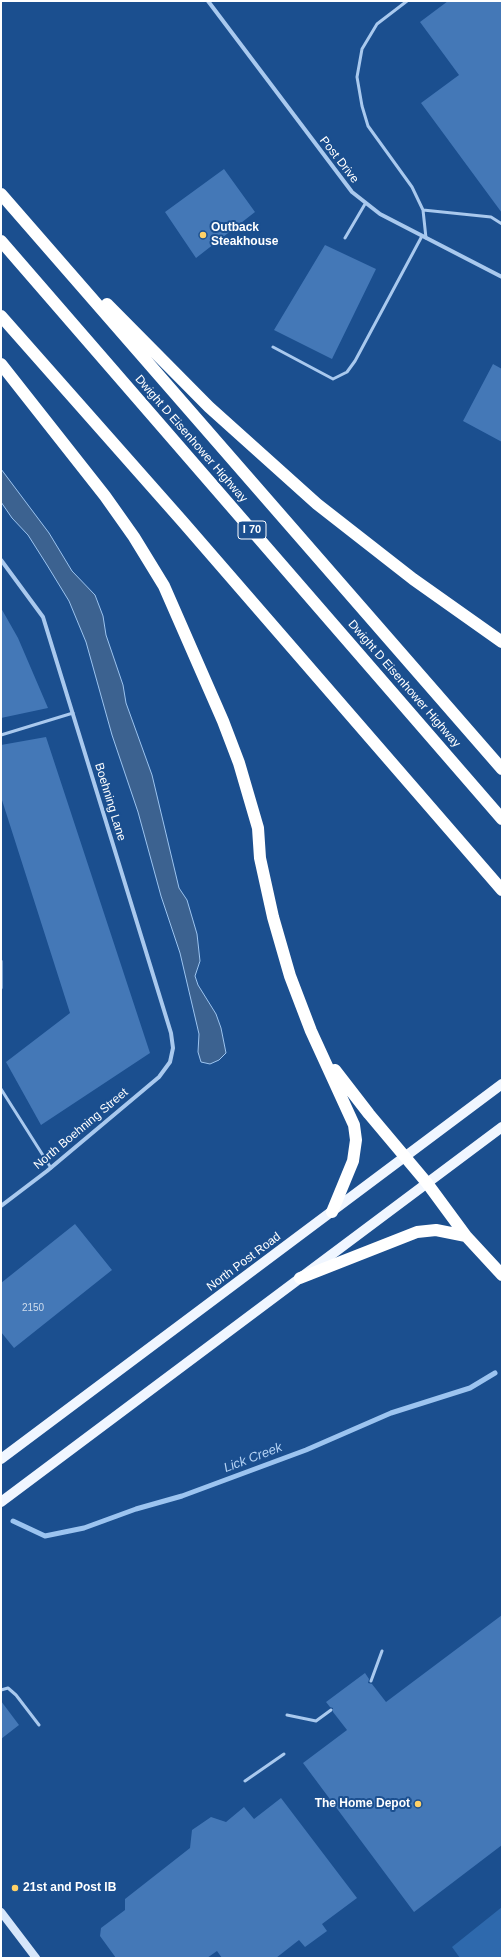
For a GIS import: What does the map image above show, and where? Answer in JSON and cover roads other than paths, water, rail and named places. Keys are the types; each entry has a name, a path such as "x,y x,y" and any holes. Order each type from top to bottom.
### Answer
{"highway":[{"path":"1,193 122,319 235,432 317,504 382,556 502,642"},
{"path":"1,193 502,769"},
{"name":"Dwight D Eisenhower Highway","path":"1,241 502,819"},
{"path":"1,316 183,522 502,890"},
{"path":"1,364 105,496 164,586 204,675 239,763 258,828 260,858 282,948 308,1024 354,1125 356,1140 353,1161 349,1175 332,1212"},
{"path":"323,1055 369,1114 427,1183 466,1236 502,1275"},
{"path":"300,1278 417,1232 436,1230 466,1236"}],"main road":[{"name":"North Post Road","path":"1,1459 502,1084"},
{"path":"1,1502 502,1127"},
{"path":"1,1912 36,1958"}],"street":[{"name":"Post Drive","path":"208,1 344,184 365,204 380,214 502,278"},
{"name":"Boehning Lane","path":"1,560 43,616 171,1033 173,1048 170,1062"},
{"name":"North Boehning Street","path":"1,1206 51,1168 160,1076 170,1062"}],"lane":[{"path":"273,348 333,379 347,372 355,362 424,237 423,210 412,187 368,126 362,106 358,76 362,49 377,24 407,1"},
{"path":"345,238 365,204"},
{"path":"423,210 491,217 502,224"},
{"path":"1,735 73,713"},
{"path":"1,961 1,988"},
{"path":"1,1089 51,1168"},
{"path":"371,1681 382,1652"},
{"path":"1,1690 8,1688 39,1725"},
{"path":"287,1715 316,1721 331,1710"},
{"path":"245,1781 284,1754"}],"waterway":[{"name":"Lick Creek","path":"13,1521 45,1536 84,1528 136,1509 182,1496 306,1450 391,1413 470,1388 495,1373"}],"place":[{"name":"Outback Steakhouse","path":"203,235"},
{"name":"The Home Depot","path":"418,1804"},
{"name":"21st and Post IB","path":"15,1888"}]}
